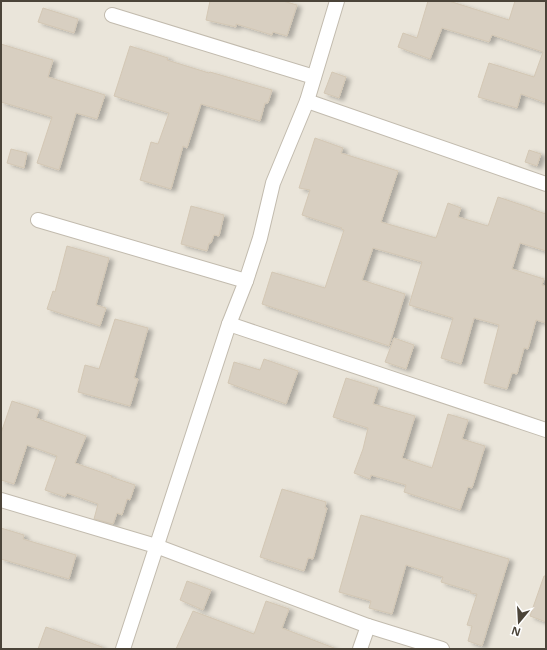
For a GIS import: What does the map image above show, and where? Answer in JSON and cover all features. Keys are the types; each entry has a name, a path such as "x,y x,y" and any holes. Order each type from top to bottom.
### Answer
{"street":[{"path":"123,649 229,324 246,281 260,238 273,183 307,101 337,1"},
{"path":"112,15 314,77"},
{"path":"307,101 546,184"},
{"path":"38,220 246,281"},
{"path":"229,324 546,430"},
{"path":"1,500 156,546 368,626 442,649"},
{"path":"360,649 368,626"}],"shaded area":[{"path":"1,1 546,1 546,649 1,649"}],"building":[{"path":"210,1 283,1 297,5 287,36 273,32 272,35 236,24 236,27 206,20"},
{"path":"428,1 449,1 509,20 515,1 546,1 546,103 521,94 517,108 478,97 489,63 534,77 543,52 492,35 489,42 442,28 430,59 398,47 403,33 417,38"},
{"path":"43,8 78,19 74,33 38,22"},
{"path":"1,44 53,60 48,77 105,95 97,119 76,113 59,170 37,163 52,117 1,102"},
{"path":"130,46 168,58 167,60 272,90 268,103 265,103 260,121 201,104 187,148 183,146 171,189 140,180 151,142 158,144 169,113 114,96"},
{"path":"332,72 346,77 339,98 324,93"},
{"path":"315,138 343,148 341,153 398,171 381,222 436,238 448,203 461,208 458,217 488,226 498,197 546,214 546,251 520,243 512,269 544,279 542,285 546,286 546,323 536,320 528,349 524,348 517,374 512,373 507,389 484,383 499,325 474,318 461,364 441,358 453,318 409,305 422,262 373,248 362,280 405,294 389,346 262,304 272,272 325,288 344,230 341,229 342,228 302,215 310,190 299,188"},
{"path":"11,149 27,153 24,168 7,163"},
{"path":"529,150 541,154 537,166 525,162"},
{"path":"191,206 224,215 219,236 214,235 211,243 209,243 207,251 181,244"},
{"path":"67,246 109,258 96,305 106,308 100,326 47,309 53,291 55,292"},
{"path":"115,319 148,328 134,378 138,379 130,406 78,392 85,365 99,369"},
{"path":"394,338 414,345 406,369 385,362"},
{"path":"264,359 298,371 286,404 228,383 234,362 260,370"},
{"path":"346,378 378,388 373,404 415,416 402,458 432,468 448,414 468,420 462,439 485,446 472,488 468,487 460,510 404,492 406,485 371,475 370,479 354,473 363,449 368,428 333,417"},
{"path":"12,401 39,410 36,418 86,436 75,463 135,485 130,500 127,499 122,515 117,513 113,524 94,519 98,504 67,493 65,497 45,490 57,456 27,445 14,484 1,480 1,433"},
{"path":"282,489 326,502 325,508 327,508 313,559 308,558 304,571 260,557"},
{"path":"361,515 509,559 482,646 468,641 472,626 467,625 477,594 470,593 471,591 441,582 443,577 406,565 392,614 369,608 371,601 339,592"},
{"path":"1,528 24,535 23,539 76,555 69,579 1,559"},
{"path":"544,576 546,576 546,622 530,616"},
{"path":"187,581 211,590 203,610 180,600"},
{"path":"266,601 289,609 282,628 334,648 176,649 193,611 254,634"},
{"path":"46,627 102,647 102,649 38,649"}]}
